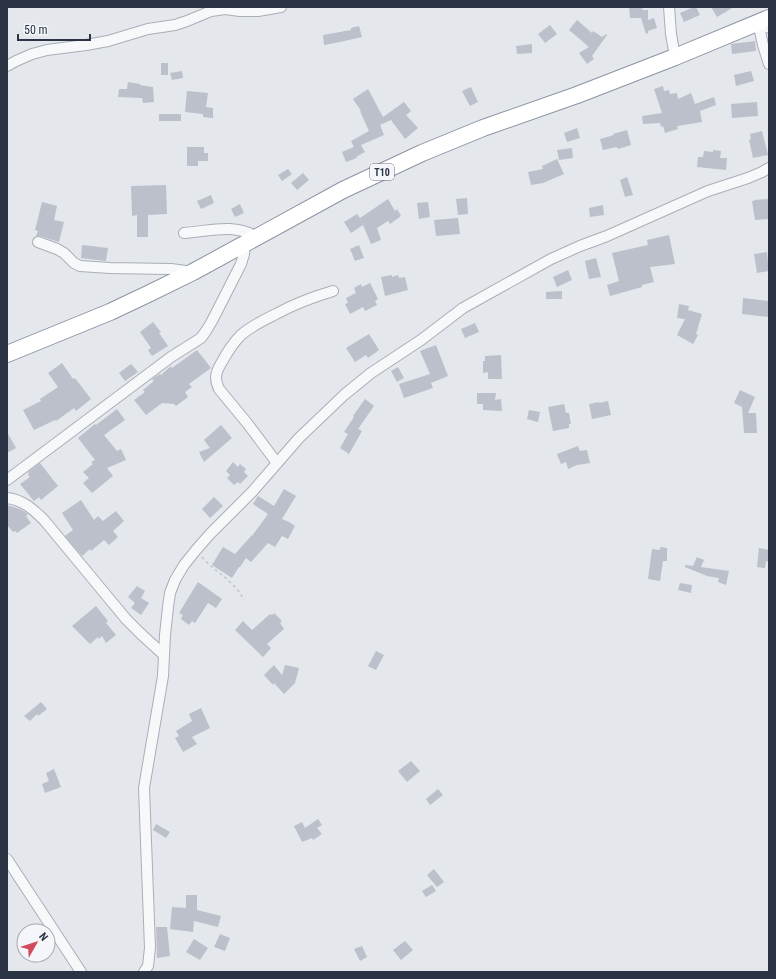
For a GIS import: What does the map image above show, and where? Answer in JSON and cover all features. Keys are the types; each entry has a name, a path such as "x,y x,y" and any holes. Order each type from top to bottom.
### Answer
{"highway":[{"name":"T10","path":"7,354 110,312 193,272 337,193 422,153 483,128 764,25"}],"street":[{"path":"7,66 32,54 47,50 108,41 148,29 175,25 211,11 225,9 258,11 281,7"},
{"path":"669,7 671,34 675,57"},
{"path":"764,25 769,64"},
{"path":"144,972 148,966 150,948 144,788 163,676 170,593 184,564 220,524 252,492 299,438 344,395 371,373 415,344 458,312 551,259 607,236 708,190 748,178 769,168"},
{"path":"7,480 171,358 201,338 212,321 241,264 251,240 247,231 236,229 224,228 184,233"},
{"path":"38,242 64,253 74,263 80,266 171,269 193,272"},
{"path":"277,463 247,422 219,389 215,378 218,368 228,351 240,336 250,328 296,304 333,291"},
{"path":"7,498 14,499 29,506 44,520 126,619 140,634 164,655"},
{"path":"7,859 81,972"}],"path":[{"path":"196,550 208,565 238,590 244,600"}],"building":[{"path":"629,7 643,7 642,10 648,10 648,20 654,18 657,28 648,31 646,34 641,18 630,18"},
{"path":"696,7 700,15 684,22 680,13"},
{"path":"711,7 734,7 717,17"},
{"path":"577,20 592,33 593,31 602,37 606,34 607,35 592,56 594,59 587,64 579,53 589,47 569,30"},
{"path":"550,25 557,34 545,43 538,34"},
{"path":"359,26 362,37 324,45 323,35 351,30 351,28"},
{"path":"755,41 756,51 732,54 731,44"},
{"path":"532,44 532,53 517,54 516,46"},
{"path":"161,63 168,63 168,75 161,75"},
{"path":"182,71 183,78 172,80 170,73"},
{"path":"751,71 754,81 736,86 734,75"},
{"path":"128,82 153,87 154,102 143,103 142,98 118,97 119,89 127,89"},
{"path":"663,86 664,91 669,90 670,94 677,93 678,99 691,93 695,104 714,97 716,105 700,111 702,122 677,126 678,129 665,133 663,126 661,127 660,123 643,124 642,116 662,113 654,89"},
{"path":"471,87 478,102 470,106 462,91"},
{"path":"368,89 383,117 404,102 411,111 406,115 418,128 405,139 391,120 380,125 384,135 361,145 365,152 356,157 357,158 346,162 342,152 354,147 351,141 369,131 361,111 353,99"},
{"path":"187,91 208,93 206,107 213,108 213,118 203,117 203,114 185,112"},
{"path":"757,102 758,116 732,118 731,104"},
{"path":"159,114 181,114 181,121 159,121"},
{"path":"577,128 580,138 567,142 564,133"},
{"path":"627,130 631,145 618,149 617,147 603,150 600,139"},
{"path":"762,131 768,155 753,158 749,140 751,139 750,134"},
{"path":"187,147 204,147 204,153 208,153 208,161 198,161 198,166 187,166"},
{"path":"572,148 573,158 559,160 557,150"},
{"path":"713,150 721,151 720,158 727,158 726,170 697,167 698,157 703,157 704,151 713,152"},
{"path":"557,159 564,174 543,183 531,185 528,172 543,169 542,166"},
{"path":"288,169 292,174 282,181 278,175"},
{"path":"303,173 309,180 297,190 291,183"},
{"path":"627,177 633,195 625,197 620,180"},
{"path":"166,185 167,214 148,215 148,237 137,237 137,215 132,216 131,186"},
{"path":"211,195 214,203 201,209 197,201"},
{"path":"467,198 468,214 458,215 456,199"},
{"path":"388,199 395,211 397,209 401,216 390,224 388,221 377,228 381,240 371,244 363,225 351,233 344,222 357,214 360,218"},
{"path":"769,199 769,219 755,220 752,201"},
{"path":"42,202 57,206 54,220 64,222 59,242 36,236 38,231 35,230"},
{"path":"428,202 430,217 419,219 417,203"},
{"path":"240,204 244,213 235,217 231,209"},
{"path":"603,205 604,215 590,217 589,208"},
{"path":"458,218 460,234 436,236 434,220"},
{"path":"669,235 675,264 650,267 654,282 610,296 607,285 619,281 612,253 648,245 647,240"},
{"path":"82,245 108,248 106,261 81,258"},
{"path":"359,245 364,258 355,261 350,249"},
{"path":"767,252 769,271 757,273 754,254"},
{"path":"596,258 601,277 589,279 585,261"},
{"path":"568,270 572,280 557,287 553,277"},
{"path":"392,275 392,277 398,275 399,278 405,277 408,290 385,296 381,277"},
{"path":"370,283 378,299 375,301 377,305 365,311 363,307 350,314 345,304 348,303 346,298 356,293 354,288 361,284 362,287"},
{"path":"562,291 562,299 546,299 546,292"},
{"path":"743,298 769,301 769,317 742,314"},
{"path":"679,304 689,306 688,310 702,314 696,334 698,335 693,344 677,335 685,319 677,318"},
{"path":"153,322 161,332 159,333 168,346 152,356 148,350 151,348 140,332"},
{"path":"475,323 479,332 465,338 461,329"},
{"path":"369,334 379,350 368,358 366,355 355,362 346,348"},
{"path":"436,345 448,376 431,383 433,388 404,398 399,384 430,374 420,351"},
{"path":"197,350 211,368 189,384 192,387 185,392 188,397 176,406 174,404 162,403 146,415 134,400 145,392 143,390 154,381 152,379 160,374 161,375 171,366 172,368"},
{"path":"501,355 502,379 488,379 488,372 483,373 483,361 485,361 485,356"},
{"path":"62,363 73,379 75,378 91,399 76,411 74,408 56,421 55,420 34,430 23,410 41,401 40,399 58,387 48,373"},
{"path":"131,364 138,372 125,381 119,373"},
{"path":"398,367 404,378 397,382 391,371"},
{"path":"740,390 755,397 748,413 756,413 757,433 744,433 742,407 734,403"},
{"path":"477,393 496,393 495,400 501,399 502,411 483,410 483,404 477,404"},
{"path":"365,399 374,406 358,429 362,431 349,454 340,448 348,434 344,432"},
{"path":"608,401 611,415 592,419 589,404"},
{"path":"564,404 566,413 569,413 571,424 569,424 569,428 553,431 548,407"},
{"path":"117,409 125,420 104,435 117,451 121,449 126,460 107,468 113,476 92,493 83,483 89,478 83,472 93,464 91,462 95,460 78,438"},
{"path":"529,410 540,412 538,422 527,419"},
{"path":"221,425 232,438 204,462 199,452 210,448 204,440"},
{"path":"7,432 16,448 7,453"},
{"path":"578,446 580,451 587,450 590,463 577,465 568,469 566,462 561,464 557,454"},
{"path":"233,462 238,467 240,464 246,469 244,472 248,476 240,484 238,482 234,485 227,478 230,475 226,471"},
{"path":"40,463 58,486 41,500 39,497 34,501 20,484 30,477 28,472"},
{"path":"284,489 296,496 282,519 295,526 288,539 282,536 275,547 268,543 251,562 246,558 232,578 212,565 223,547 235,554 252,536 268,514 253,504 258,496 274,506"},
{"path":"214,497 223,506 210,518 202,509"},
{"path":"81,500 94,520 98,516 103,521 116,511 124,521 113,531 118,537 109,545 104,540 91,551 90,549 82,556 65,536 73,530 62,513"},
{"path":"7,505 20,509 28,514 26,516 31,523 17,533 15,531 13,532 7,525"},
{"path":"660,547 667,548 667,561 663,561 660,581 648,579 652,549 660,550"},
{"path":"759,548 769,550 769,562 766,561 765,568 757,567"},
{"path":"697,557 704,560 701,567 729,571 726,585 718,582 719,578 707,576 685,567 685,565 693,566"},
{"path":"198,582 222,599 216,608 208,603 195,623 192,621 189,625 181,619 183,615 179,613"},
{"path":"680,583 692,585 691,593 678,590"},
{"path":"137,586 145,591 141,598 149,603 141,615 131,608 135,603 128,597"},
{"path":"96,606 108,621 106,623 116,635 106,643 102,636 99,639 98,637 90,644 72,626"},
{"path":"274,613 282,621 280,623 284,629 267,644 271,648 263,657 235,630 243,621 252,630 270,614 272,615"},
{"path":"376,651 384,655 376,670 368,666"},
{"path":"274,665 282,675 285,665 299,668 295,683 284,694 264,675"},
{"path":"41,702 47,709 38,716 37,714 30,721 24,716"},
{"path":"201,708 210,728 192,737 197,744 183,752 175,738 179,736 176,731 192,721 189,714"},
{"path":"411,761 420,771 407,782 398,771"},
{"path":"54,769 61,787 45,793 42,784 49,781 46,773"},
{"path":"438,789 443,795 430,805 426,799"},
{"path":"318,819 322,825 317,828 322,834 313,840 312,838 302,842 294,826 302,822 305,828"},
{"path":"156,824 170,832 166,838 153,830"},
{"path":"434,869 444,882 437,887 427,875"},
{"path":"432,885 436,891 426,897 422,891"},
{"path":"186,895 197,895 197,910 221,916 218,927 194,921 193,932 170,929 172,907 186,908"},
{"path":"156,927 167,927 170,956 157,958"},
{"path":"220,934 230,938 225,951 214,947"},
{"path":"194,939 208,948 200,960 186,952"},
{"path":"405,941 413,950 401,960 393,950"},
{"path":"362,946 367,957 360,961 354,949"}]}
